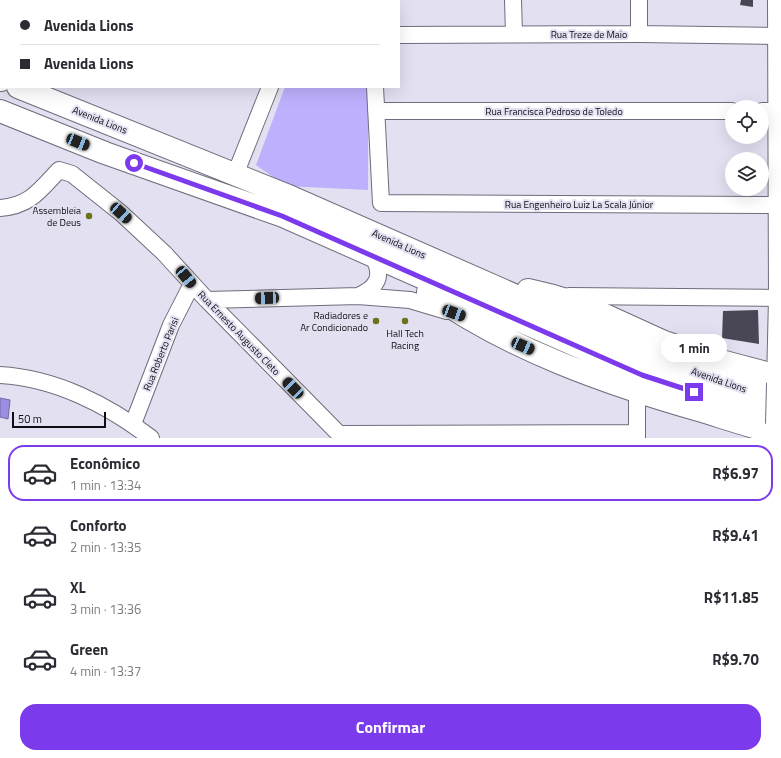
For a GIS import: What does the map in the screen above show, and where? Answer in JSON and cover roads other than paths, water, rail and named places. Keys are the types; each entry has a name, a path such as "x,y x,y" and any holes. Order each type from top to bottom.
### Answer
{"highway":[{"name":"Avenida Lions","path":"20,88 234,175 291,196 664,361 763,395 779,384"},
{"name":"Avenida Lions","path":"0,110 105,153 282,216 642,375 714,398 778,431"},
{"path":"0,123 105,153"},
{"path":"382,261 466,318 516,343 567,365 637,393 778,431"},
{"path":"484,281 553,296 592,308 664,342 721,361 779,384"}],"main road":[{"path":"778,0 780,36 770,111 779,216 780,332 778,431"}],"street":[{"path":"514,0 514,34"},
{"path":"639,0 639,34"},
{"name":"Rua Treze de Maio","path":"400,35 639,34 780,36"},
{"path":"234,175 270,88"},
{"path":"375,88 376,111"},
{"name":"Rua Francisca Pedroso de Toledo","path":"376,111 725,111"},
{"name":"Rua Engenheiro Luiz La Scala Júnior","path":"376,111 380,203 779,216"},
{"name":"Rua Ernesto Augusto Cleto","path":"0,208 20,204 32,198 59,170 72,174 121,213 164,253 207,300 342,436"},
{"path":"358,296 370,289 378,278 382,261"},
{"name":"Rua Roberto Parisi","path":"133,424 169,331 192,284"},
{"path":"207,300 358,296 410,300 442,309 466,318"},
{"path":"553,296 779,298"},
{"path":"0,375 16,376 44,382 71,392 133,424 151,438"},
{"path":"342,436 637,435 637,393"}],"place":[{"name":"Assembleia de Deus","path":"89,216"},
{"name":"Radiadores e Ar Condicionado","path":"376,321"},
{"name":"Hall Tech Racing","path":"405,321"}]}
